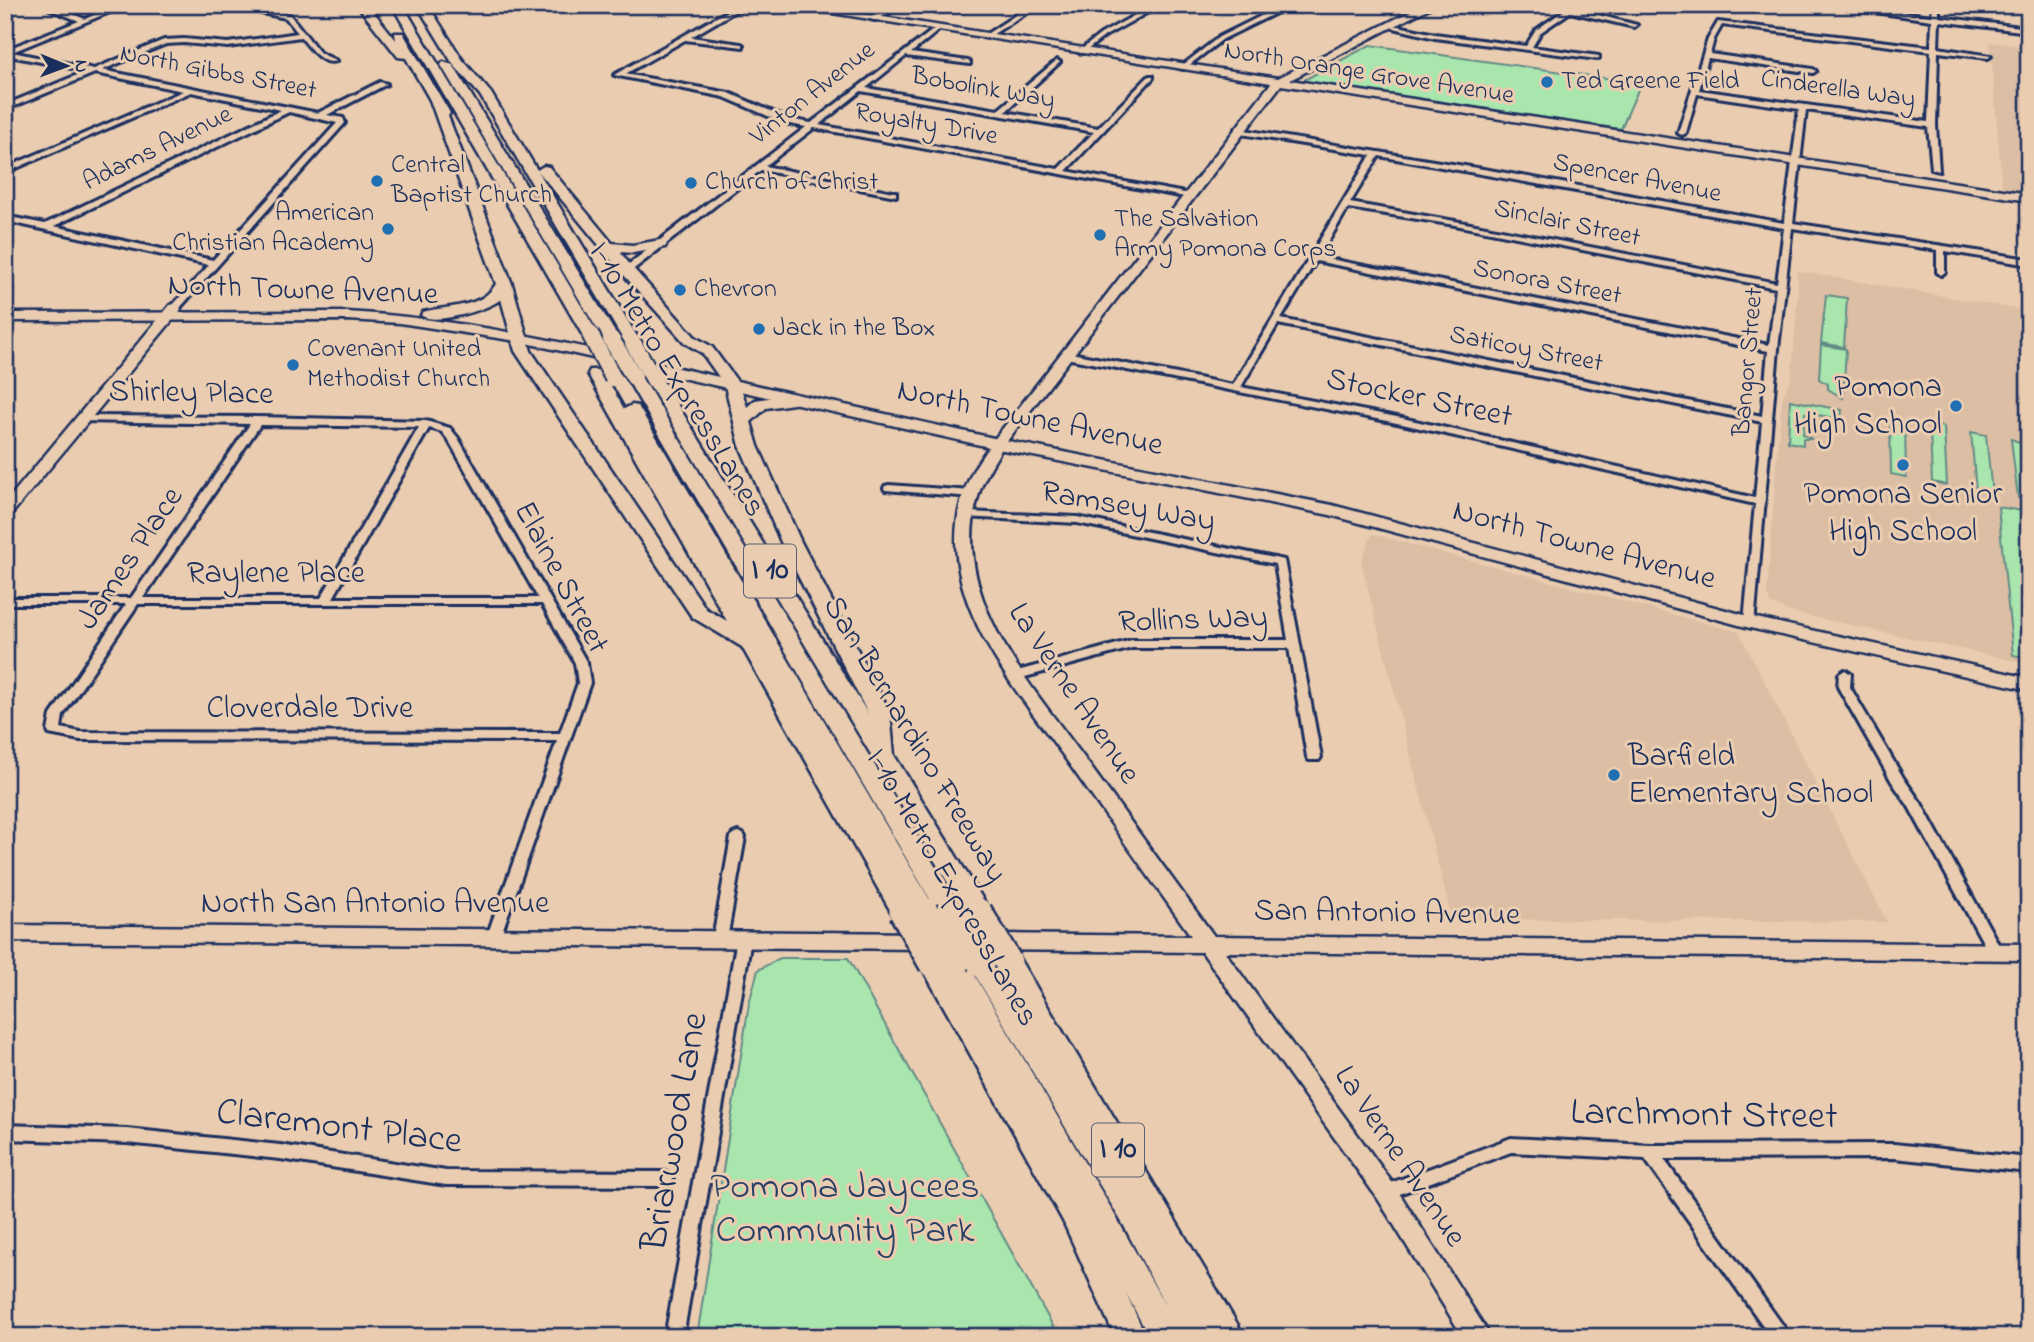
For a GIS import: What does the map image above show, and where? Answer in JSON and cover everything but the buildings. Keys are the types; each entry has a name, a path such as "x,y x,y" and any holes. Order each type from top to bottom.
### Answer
{"highway":[{"path":"362,5 425,83"},
{"path":"383,5 425,83 582,333"},
{"name":"I-10 Metro ExpressLanes","path":"397,5 582,333 614,376 950,912 969,963 1166,1337"},
{"name":"I-10 Metro ExpressLanes","path":"410,5 611,340 614,376 914,911"},
{"name":"San Bernardino Freeway","path":"422,5 457,61 485,93 655,381 978,912 969,963 1075,1214 1131,1337"},
{"path":"446,17 456,40 457,61"},
{"path":"485,93 564,197 627,270"},
{"path":"436,101 504,284 523,351 699,613 748,642"},
{"path":"608,247 634,249 660,244"},
{"path":"429,314 471,307 491,300 499,294 504,284"},
{"name":"San Bernardino Freeway","path":"614,376 748,642 914,911 969,963 1230,1337"},
{"path":"729,380 749,446 791,542 879,712 886,762"},
{"path":"742,421 761,404 794,399"},
{"name":"I-10 Metro ExpressLanes","path":"969,963 1134,1217 1198,1337"}],"main road":[{"name":"North Orange Grove Avenue","path":"786,5 2029,198"},
{"name":"La Verne Avenue","path":"1431,5 1277,83 1001,440 978,477 972,494 964,545 972,598 981,622 1014,676 1386,1192 1478,1337"},
{"path":"627,270 682,357 707,350 729,380"},
{"name":"North Towne Avenue","path":"5,317 353,308 429,314 517,333"},
{"name":"North Towne Avenue","path":"5,310 387,318 517,333 682,357 729,380 794,399 1367,508 1750,616 2029,684"},
{"path":"5,513 172,312"},
{"name":"North Towne Avenue","path":"729,380 1001,440"},
{"name":"North Towne Avenue","path":"1750,616 2029,670"},
{"name":"North San Antonio Avenue","path":"5,933 744,939"},
{"name":"San Antonio Avenue","path":"744,939 2029,952"}],"street":[{"path":"43,5 85,21"},
{"path":"5,53 124,5"},
{"path":"224,5 289,16 318,54 334,61"},
{"path":"618,75 743,5"},
{"path":"873,19 902,5"},
{"path":"985,37 1036,5"},
{"path":"1081,52 1103,36 1158,5"},
{"path":"1182,68 1220,38 1289,5"},
{"path":"1527,50 1538,31 1577,5"},
{"path":"1826,5 2029,30"},
{"path":"1936,5 1932,125 1936,169"},
{"path":"1569,10 1634,25"},
{"path":"1682,133 1706,56 1720,23 1988,56"},
{"path":"1389,26 1527,50 1597,57"},
{"name":"Vinton Avenue","path":"627,270 937,29"},
{"path":"5,108 175,40 227,45 304,34"},
{"path":"685,38 741,46"},
{"name":"North Gibbs Street","path":"5,53 340,120"},
{"path":"905,54 968,63"},
{"path":"1706,56 1813,71"},
{"path":"999,113 1056,62"},
{"name":"Royalty Drive","path":"618,75 714,92 738,99 774,117 812,126 1190,196"},
{"path":"1061,172 1150,77"},
{"path":"321,115 383,84"},
{"name":"Bobolink Way","path":"861,89 1098,130"},
{"path":"5,171 191,90"},
{"name":"Cinderella Way","path":"1695,92 1932,125"},
{"name":"Bangor Street","path":"1750,616 1773,349 1794,162 1803,107"},
{"name":"Adams Avenue","path":"45,227 289,109"},
{"path":"172,312 341,123 340,120"},
{"name":"Spencer Avenue","path":"1238,131 1787,226 1798,225 2029,262"},
{"path":"1235,389 1376,154"},
{"path":"758,167 893,194"},
{"name":"Sinclair Street","path":"1345,205 1480,228 1780,286"},
{"path":"5,218 214,263"},
{"path":"1941,248 1941,272"},
{"name":"Sonora Street","path":"1313,258 1773,349"},
{"name":"Saticoy Street","path":"1276,321 1768,420"},
{"name":"Stocker Street","path":"1066,355 1402,421 1760,502"},
{"name":"Shirley Place","path":"82,419 426,424"},
{"name":"James Place","path":"54,731 57,715 258,421"},
{"path":"325,601 426,424"},
{"name":"Elaine Street","path":"426,424 446,430 454,440 581,663 584,683 494,936"},
{"path":"889,488 972,494"},
{"name":"Ramsey Way","path":"967,515 1077,520 1280,562 1294,644"},
{"name":"Raylene Place","path":"5,601 546,601"},
{"path":"1294,644 1314,757"},
{"name":"Rollins Way","path":"1014,676 1132,645 1294,644"},
{"path":"1845,674 1844,687 1913,803 1995,951"},
{"name":"Cloverdale Drive","path":"54,731 80,736 566,737"},
{"path":"720,939 738,837"},
{"name":"Briarwood Lane","path":"674,1337 744,939"},
{"name":"Claremont Place","path":"5,1132 140,1137 279,1152 446,1178 665,1179"},
{"name":"Larchmont Street","path":"1386,1192 1511,1145 1650,1153 1894,1151 2029,1165"},
{"path":"1650,1153 1782,1337"}],"shaded area":[{"path":"1990,42 2029,47 2029,192 2002,188"},
{"name":"Pomona Senior High School","path":"1797,271 2029,311 2029,664 1790,612 1770,603 1767,594 1776,468 1782,398 1792,376"},
{"name":"Barfield Elementary School","path":"1372,534 1739,632 1887,922 1452,919 1361,562"}],"green space":[{"path":"1370,45 1641,83 1621,129 1304,80"},
{"path":"1826,295 1847,298 1844,347 1821,343"},
{"path":"1821,345 1846,349 1843,398 1828,389 1828,384 1819,379"},
{"path":"1790,400 1842,410 1841,419 1805,413 1803,435 1812,439 1803,439 1803,445 1788,442"},
{"path":"1890,418 1905,423 1906,477 1891,474"},
{"path":"1930,425 1944,427 1947,485 1932,482"},
{"path":"1971,432 1986,435 1992,494 1976,491"},
{"path":"2011,439 2027,445 2029,500 2018,498"},
{"path":"1998,507 2029,512 2029,658 2013,655"},
{"name":"Pomona Jaycees Community Park","path":"780,958 848,958 1059,1337 697,1337 749,1004 758,970"}],"place":[{"name":"Ted Greene Field","path":"1547,82"},
{"name":"Central Baptist Church","path":"377,181"},
{"name":"Church of Christ","path":"691,183"},
{"name":"American Christian Academy","path":"388,229"},
{"name":"The Salvation Army Pomona Corps","path":"1100,235"},
{"name":"Chevron","path":"680,290"},
{"name":"Jack in the Box","path":"759,329"},
{"name":"Covenant United Methodist Church","path":"293,365"},
{"name":"Pomona High School","path":"1956,406"},
{"name":"Pomona Senior High School","path":"1903,465"},
{"name":"Barfield Elementary School","path":"1614,775"}]}
